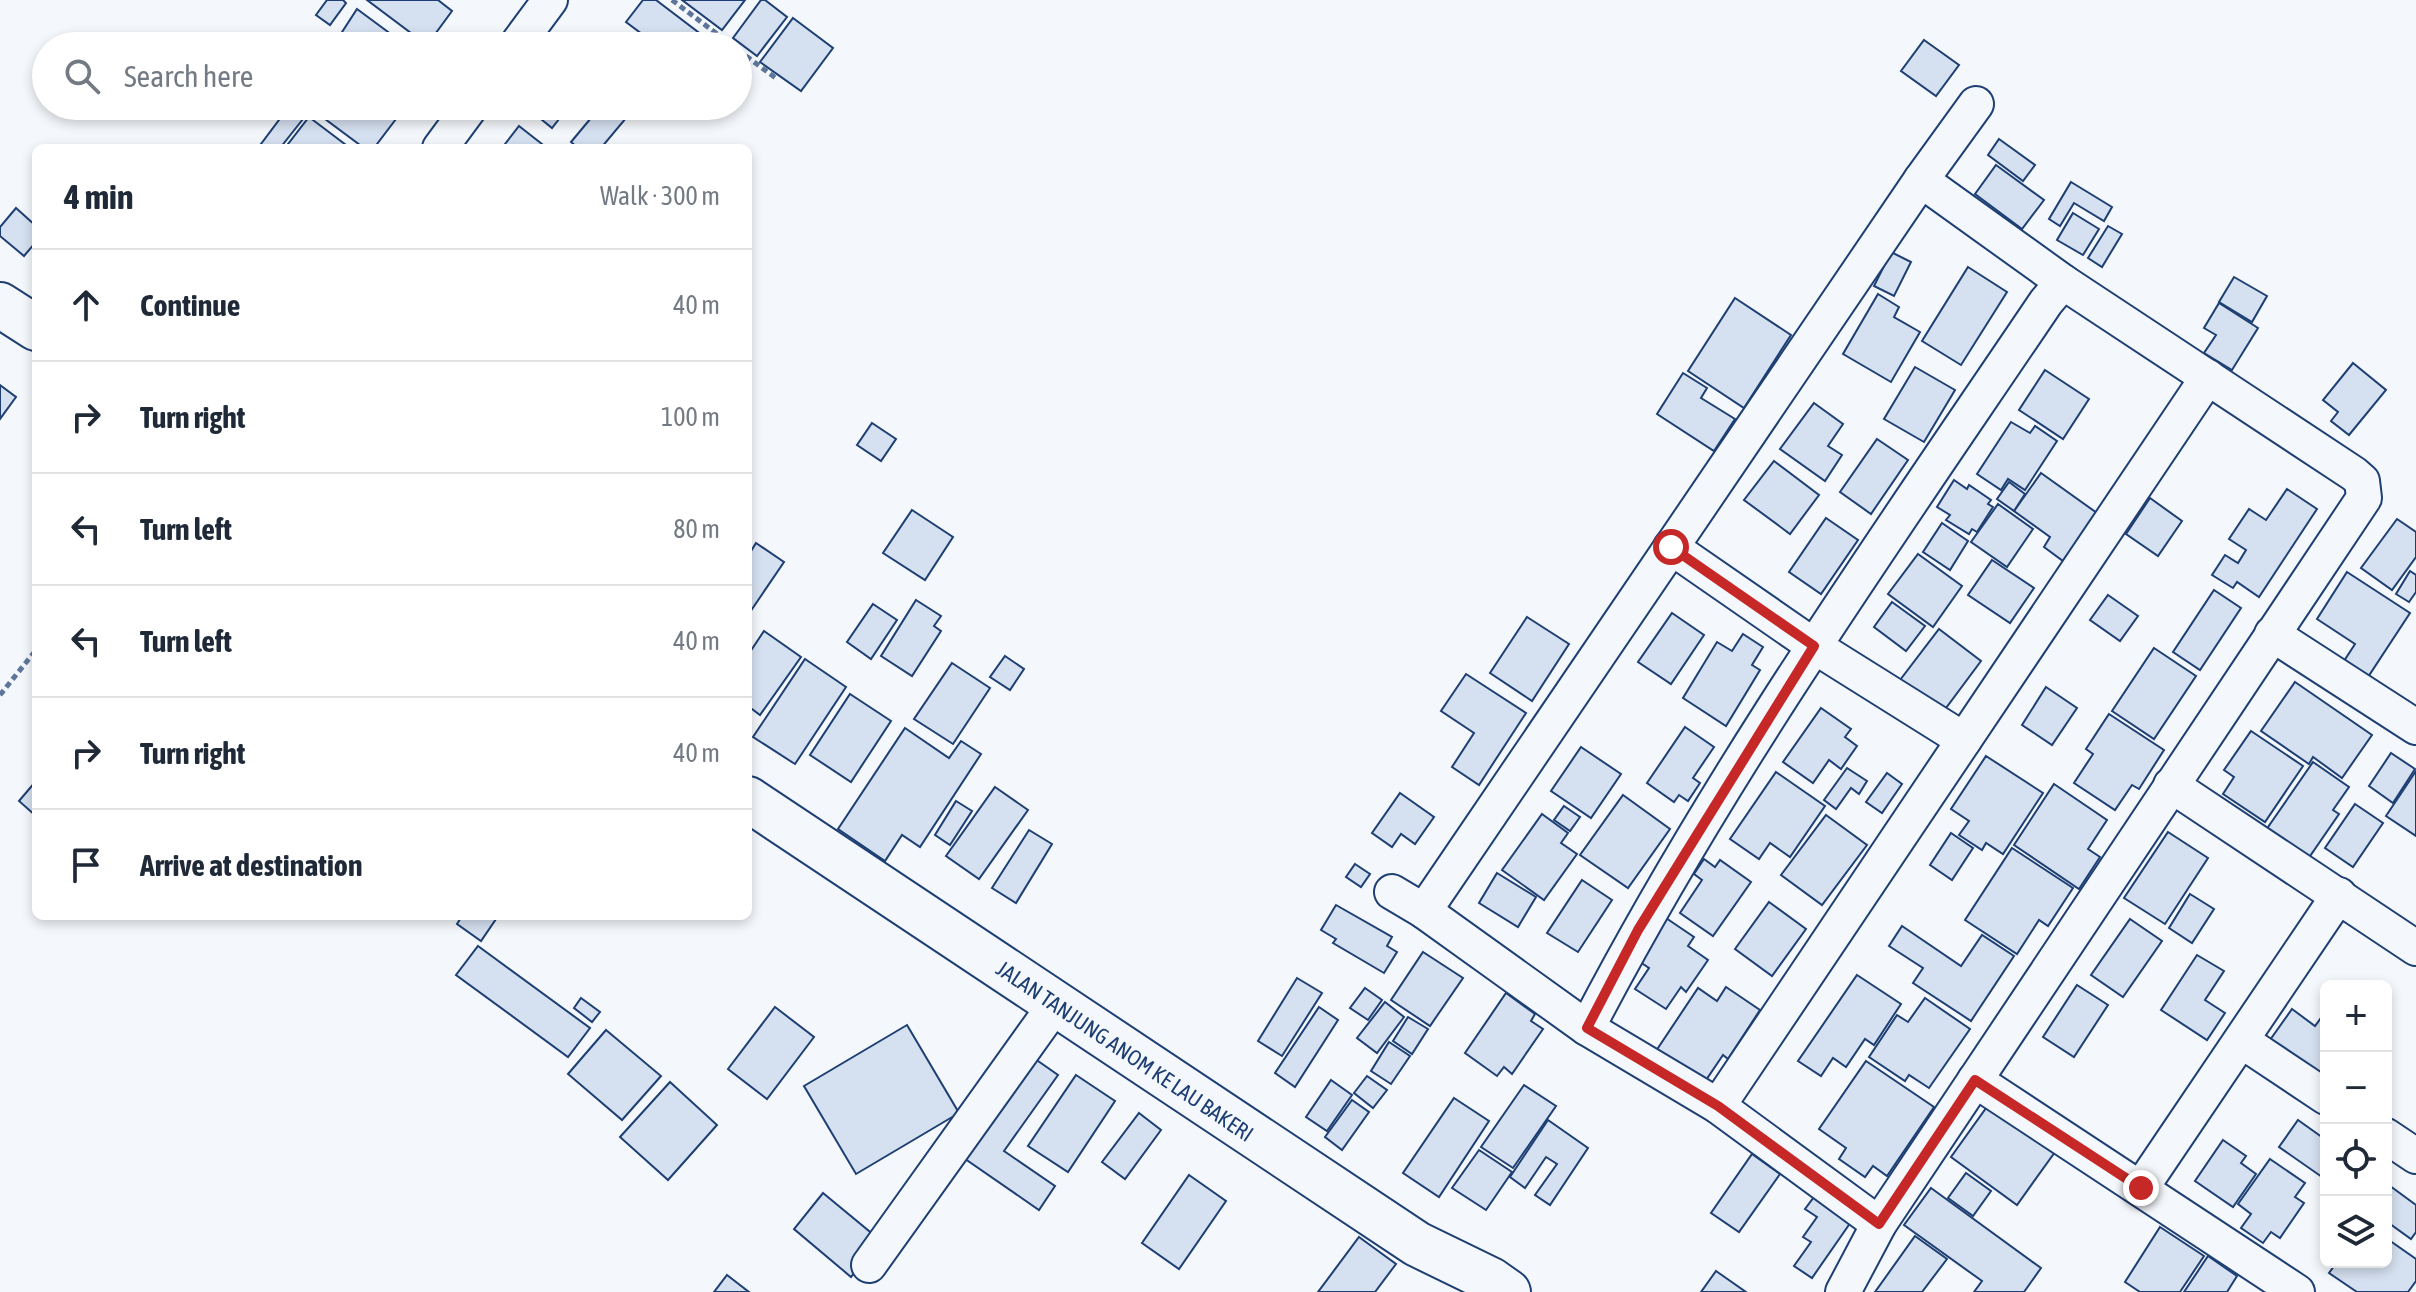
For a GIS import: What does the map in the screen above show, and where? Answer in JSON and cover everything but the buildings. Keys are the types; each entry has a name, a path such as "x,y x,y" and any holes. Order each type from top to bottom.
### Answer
{"main road":[{"path":"0,305 32,325"},
{"name":"JALAN TANJUNG ANOM KE LAU BAKERI","path":"752,802 1417,1244 1493,1288"}],"street":[{"path":"526,32 550,0"},
{"path":"1424,911 1921,180 1976,104"},
{"path":"443,144 461,120"},
{"path":"1843,1292 1879,1224 2364,498 2362,481 2063,282 1921,180"},
{"path":"1587,1028 1638,930 1814,646 2046,302 2063,282"},
{"path":"1718,1106 2208,377"},
{"path":"1671,547 1814,646 1964,740"},
{"path":"2272,634 2416,727"},
{"path":"2171,785 2416,948"},
{"path":"1392,892 1424,911 1587,1028 1718,1106 1879,1224"},
{"path":"2141,1188 2339,895"},
{"path":"869,1265 1055,1005"},
{"path":"2242,1041 2320,1093"},
{"path":"1975,1080 2297,1292"},
{"path":"2392,1140 2416,1156"}],"path":[{"path":"672,0 714,32"},
{"path":"752,60 777,79"},
{"path":"0,695 32,655"}],"route":[{"path":"1671,547 1814,646 1638,930 1587,1028 1718,1106 1879,1224 1975,1080 2141,1188"}]}
